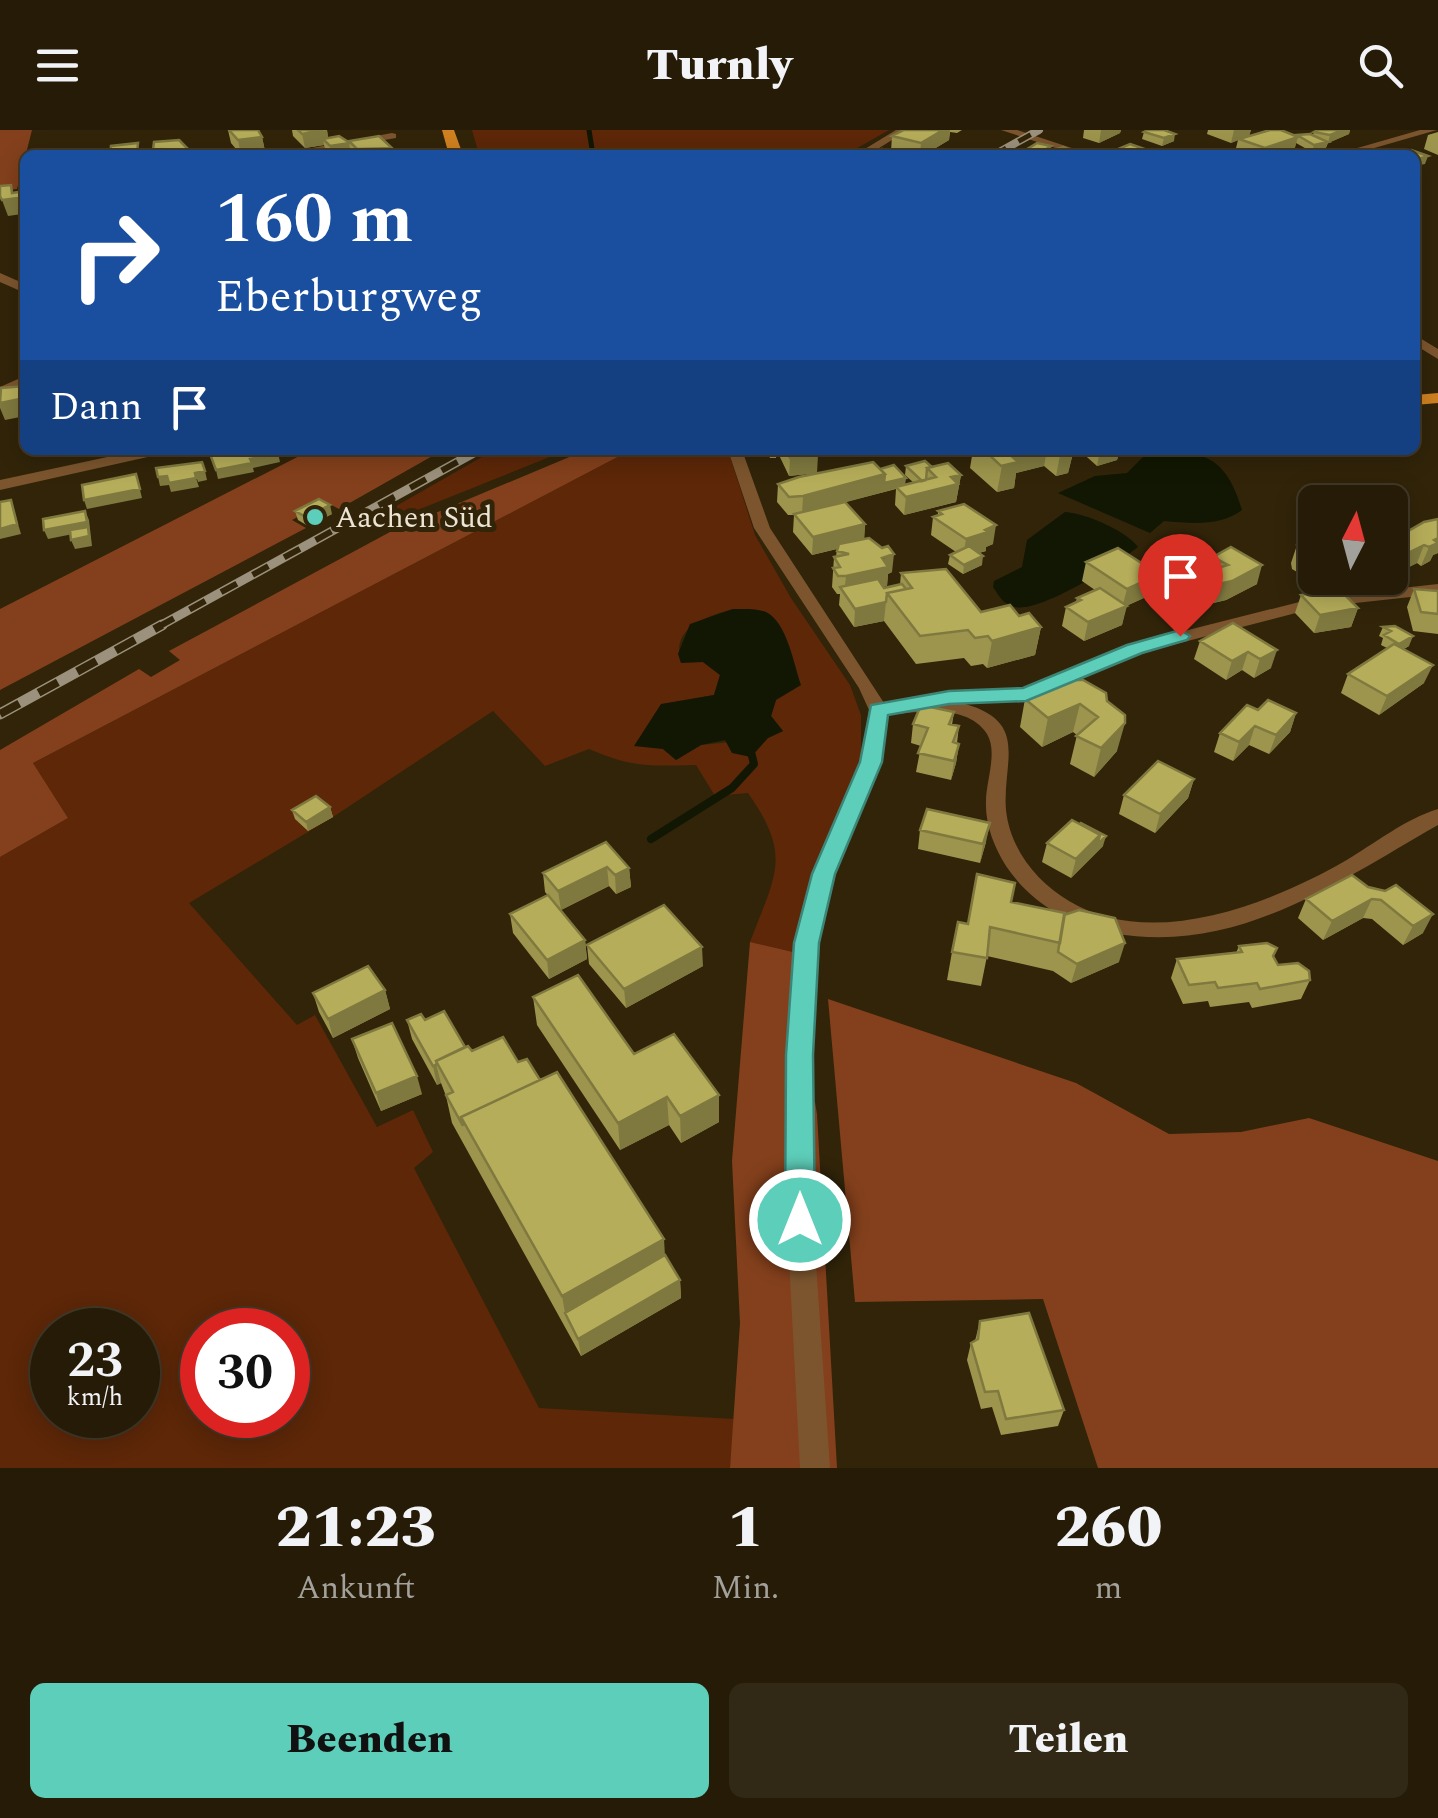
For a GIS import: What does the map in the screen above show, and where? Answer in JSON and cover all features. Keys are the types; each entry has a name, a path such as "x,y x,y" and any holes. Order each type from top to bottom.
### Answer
{"street":[{"path":"869,150 904,130"},
{"path":"1006,130 1072,150"},
{"path":"1357,150 1432,130"},
{"path":"305,150 391,133"},
{"path":"0,484 137,455"},
{"path":"737,455 762,528 868,688 878,710 871,762 824,874 807,943 800,1055 800,1220 813,1385 815,1468"},
{"path":"878,710 949,698 1026,694 1134,649 1319,602 1438,589"},
{"path":"923,704 980,716 996,730 1000,748 996,809 1012,858 1044,899 1083,919 1160,928 1240,917 1297,895 1438,816"}],"shaded area":[{"path":"0,130 32,130 27,150 20,150 17,189 0,191"},
{"path":"472,130 889,130 854,150 478,150"},
{"path":"301,455 434,455 339,509 326,502 292,520 306,528 0,690 0,609"},
{"path":"485,455 555,455 378,526 370,521"},
{"path":"574,455 621,455 33,763 68,818 0,857 0,750 139,669 151,677 180,660 169,651 390,532"},
{"path":"621,455 730,455 755,535 791,598 850,685 861,715 861,755 829,876 793,952 750,942 772,882 775,851 771,834 748,793 715,796 696,765 642,764 589,749 545,766 493,711 333,817 189,903 297,1025 315,1015 377,1127 413,1110 433,1152 414,1168 539,1408 735,1419 730,1468 0,1468 0,857 68,818 33,763","holes":["733,609 776,700 771,716 783,731 768,738 701,745 676,760 663,749 661,705 714,695 720,675 703,662 681,662 679,650 686,632 713,615"]},
{"path":"1145,455 1200,455 1228,477 1242,510 1215,521 1164,521 1150,533 1058,493 1095,476 1127,473"},
{"path":"1065,512 1105,524 1138,547 1096,575 1042,603 1015,607 1002,600 993,587 994,581 1022,567 1027,540"},
{"path":"733,609 766,612 784,634 801,685 776,700 771,716 783,731 768,738 751,757 732,753 725,740 701,745 676,760 663,749 634,746 661,704 714,695 720,675 703,662 681,663 678,654 690,624"},
{"path":"750,942 793,952 789,1098 815,1102 817,1114 837,1468 730,1468 740,1323 732,1161"},
{"path":"828,999 1076,1083 1169,1134 1241,1132 1309,1118 1438,1161 1438,1468 1098,1468 1043,1299 855,1302"}],"building":[{"path":"229,130 258,130 262,137 238,140"},
{"path":"904,130 943,130 921,143 892,136"},
{"path":"1270,130 1298,137 1265,148 1239,139"},
{"path":"1343,130 1330,135 1314,132"},
{"path":"1144,132 1175,134 1164,138"},
{"path":"1310,134 1328,142 1314,145 1297,135"},
{"path":"339,136 350,143 330,146 323,139"},
{"path":"379,136 392,148 357,149 349,141"},
{"path":"179,140 188,149 153,150 154,142"},
{"path":"138,143 137,150 111,150 111,146"},
{"path":"1037,143 1051,146 1044,150 1026,150"},
{"path":"1130,144 1147,150 1116,150"},
{"path":"11,185 12,193 20,192 20,204 19,198 2,200 0,186"},
{"path":"20,386 20,399 0,403 1,388"},
{"path":"210,455 269,455 250,459 252,463 216,470"},
{"path":"989,455 1010,455 1018,462 1001,466"},
{"path":"925,461 932,467 927,468 926,480 922,481 906,466"},
{"path":"202,462 205,471 195,473 196,478 169,483 167,476 158,477 156,468"},
{"path":"873,462 885,474 803,496 789,497 778,484 799,477"},
{"path":"948,463 961,475 951,477 958,484 906,497 896,487 936,477 927,468"},
{"path":"894,465 906,478 884,483 885,474 880,469"},
{"path":"136,474 140,489 84,500 82,485"},
{"path":"319,499 330,505 306,517 295,511"},
{"path":"11,500 17,524 0,529 0,502"},
{"path":"845,502 865,524 813,537 794,514"},
{"path":"964,504 996,525 966,539 933,517 942,514 938,511"},
{"path":"85,511 87,522 44,530 43,519"},
{"path":"1438,519 1438,538 1434,540 1438,543 1410,552 1408,531"},
{"path":"88,527 89,536 71,540 70,530"},
{"path":"869,538 882,548 888,546 894,554 882,558 888,567 838,576 833,568 840,567 834,557 849,554 837,551 839,544"},
{"path":"969,546 983,556 964,565 950,555"},
{"path":"1231,547 1262,565 1232,581 1206,587 1194,575 1228,565 1213,557"},
{"path":"1118,548 1165,578 1173,575 1189,584 1176,595 1151,578 1127,589 1086,562"},
{"path":"946,569 981,612 1010,605 1019,616 1029,613 1041,627 992,641 988,636 975,638 968,630 920,636 887,593 912,588 901,573"},
{"path":"878,579 884,588 902,584 906,589 887,593 886,602 855,609 840,587"},
{"path":"1100,588 1127,606 1088,622 1066,607 1081,600 1077,598"},
{"path":"1414,589 1438,591 1438,614 1421,612"},
{"path":"1301,595 1345,595 1358,608 1320,615"},
{"path":"1233,623 1277,650 1260,659 1248,652 1232,661 1200,641"},
{"path":"1395,626 1413,636 1399,644 1384,635 1391,631 1383,627"},
{"path":"1394,644 1433,665 1387,696 1348,674"},
{"path":"1072,680 1083,680 1106,693 1107,701 1125,715 1125,723 1101,748 1076,736 1098,717 1080,704 1048,718 1025,699"},
{"path":"1268,700 1296,713 1276,735 1255,726 1239,742 1220,733 1247,705 1258,710"},
{"path":"921,705 954,712 949,724 959,726 953,742 959,744 954,761 918,753 928,728 913,724"},
{"path":"1158,761 1194,779 1160,814 1124,795"},
{"path":"316,796 330,807 306,822 292,810"},
{"path":"927,809 990,823 983,844 920,830"},
{"path":"1072,820 1100,835 1076,859 1047,843"},
{"path":"1081,823 1106,836 1097,845 1100,835"},
{"path":"606,842 629,868 615,875 607,867 558,891 543,873"},
{"path":"977,874 1015,883 1011,902 1065,913 1060,943 990,927 987,958 952,952 958,922 968,924"},
{"path":"1352,875 1368,887 1385,891 1396,885 1433,914 1413,926 1381,900 1372,899 1332,921 1306,899"},
{"path":"548,895 585,940 547,960 510,914"},
{"path":"664,905 702,947 624,989 587,945"},
{"path":"1079,910 1115,918 1125,943 1077,964 1058,952 1064,915"},
{"path":"1267,943 1277,948 1273,956 1278,965 1298,963 1309,971 1310,980 1260,989 1257,983 1218,988 1215,982 1189,985 1177,959 1242,952 1239,946"},
{"path":"368,966 385,990 328,1019 313,993"},
{"path":"578,975 634,1054 674,1034 719,1095 680,1116 667,1097 618,1123 533,997"},
{"path":"444,1011 465,1047 433,1066 407,1020 421,1014 425,1020"},
{"path":"392,1023 417,1076 376,1093 352,1039"},
{"path":"503,1037 518,1062 527,1059 540,1080 461,1117 463,1126 446,1095 453,1092 436,1061 468,1046 472,1051"},
{"path":"557,1072 664,1239 562,1296 461,1117"},
{"path":"665,1255 680,1280 578,1339 565,1313"},
{"path":"1029,1313 1064,1410 1006,1419 998,1391 985,1392 971,1343 978,1339 980,1321"}],"waterway":[{"path":"589,130 592,150"},
{"path":"651,839 732,788 754,764 750,748"}],"railway":[{"path":"1003,150 1039,130"},
{"path":"158,627 470,455"},
{"path":"0,714 162,625"}],"place":[{"name":"Aachen Süd","path":"315,517"}],"route":[{"path":"800,1220 800,1055 807,943 824,874 871,762 878,710 949,698 1026,694 1134,649 1180,636"}]}
